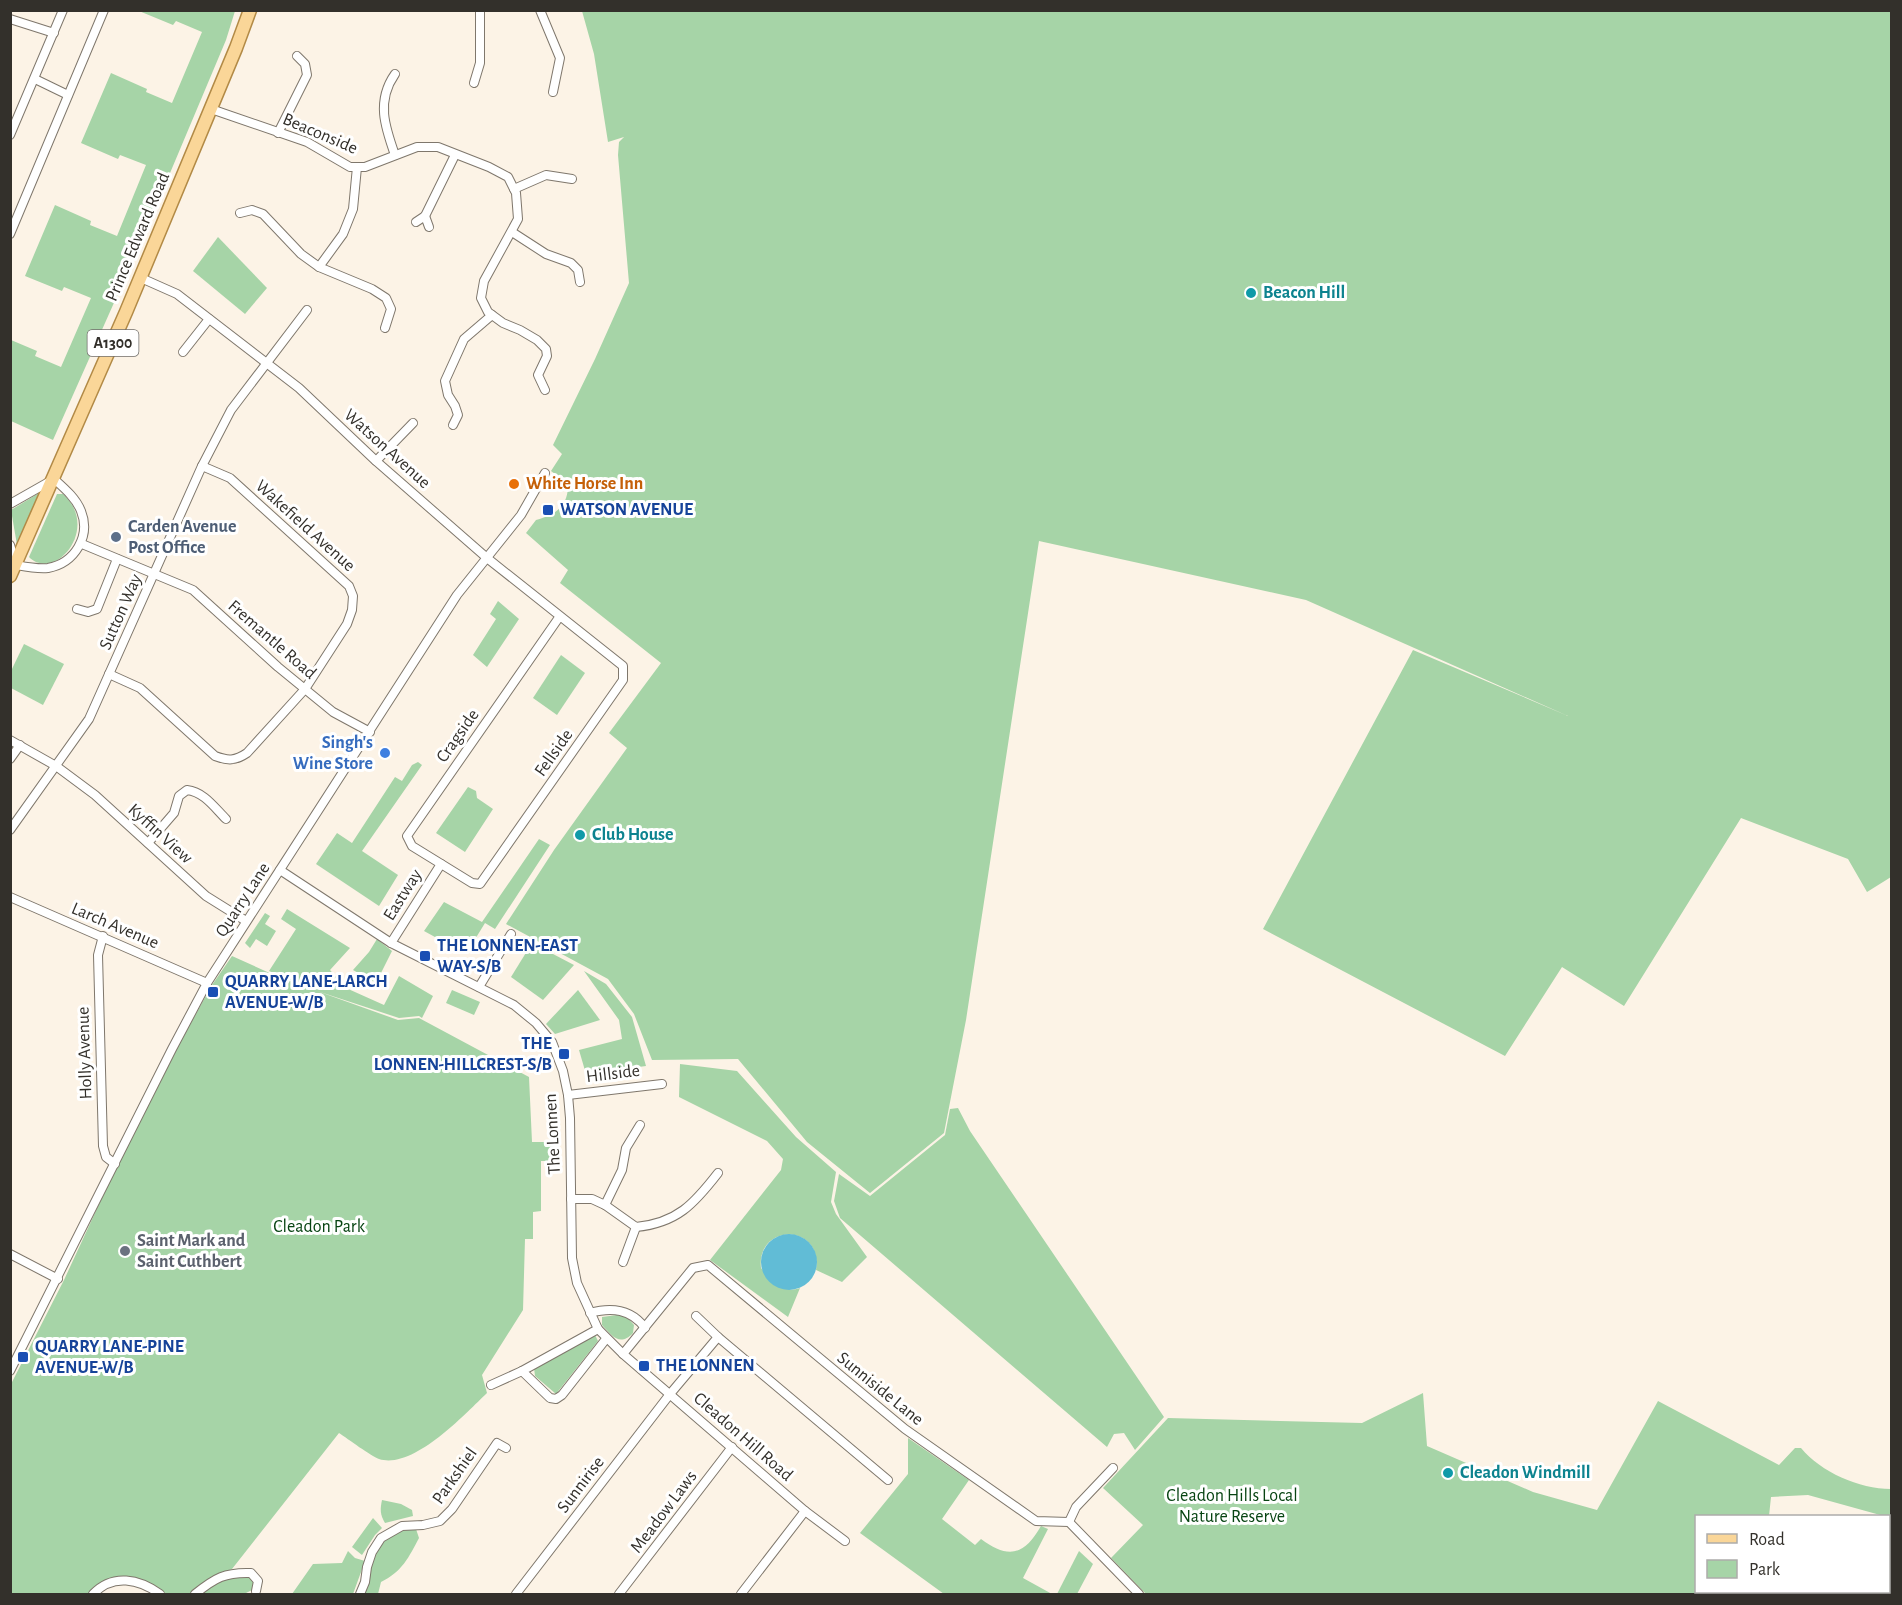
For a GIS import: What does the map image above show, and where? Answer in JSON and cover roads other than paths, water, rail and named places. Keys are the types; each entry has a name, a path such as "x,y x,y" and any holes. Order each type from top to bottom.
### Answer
{"main road":[{"name":"A1300","path":"211,109 250,10"},
{"name":"Prince Edward Road","path":"13,570 141,278 211,109"}],"street":[{"path":"10,135 63,10"},
{"path":"11,229 104,10"},
{"path":"474,83 480,63 480,10"},
{"path":"540,10 560,58 553,92"},
{"path":"10,19 54,33"},
{"path":"278,133 307,75 305,64 297,56"},
{"path":"395,74 389,82 382,108 384,125 395,155"},
{"path":"35,79 68,95"},
{"name":"Beaconside","path":"211,109 307,142 350,167 365,167 417,147 438,147 508,177 514,189"},
{"path":"416,222 425,216 455,154"},
{"path":"319,267 343,234 353,209 357,167"},
{"path":"545,390 538,375 547,356 546,349 537,340 503,323 488,312 481,298 484,281 518,219 514,189 546,175 572,179"},
{"path":"240,213 252,210 263,214 301,254 319,267 372,289 386,298 391,309 385,328"},
{"path":"425,216 429,227"},
{"path":"512,232 546,254 571,263 578,270 580,282"},
{"name":"Watson Avenue","path":"141,278 177,294 299,388 376,461 487,558 560,616"},
{"name":"Sutton Way","path":"10,830 89,719 202,466 231,411 307,310"},
{"path":"453,424 458,415 448,395 445,381 464,339 492,315"},
{"path":"183,352 209,319"},
{"path":"376,461 413,423"},
{"name":"Wakefield Avenue","path":"109,674 140,688 215,756 237,760 247,753 305,689 347,624 352,610 353,596 349,586 230,478 202,466"},
{"name":"Quarry Lane","path":"10,1371 207,983 457,595 524,512 545,473"},
{"path":"10,504 54,479 75,500 81,510 85,525 82,543 72,555 56,566 13,570 10,545"},
{"name":"Fremantle Road","path":"82,543 117,560 193,590 333,712 370,732"},
{"path":"77,609 88,612 97,609 117,560"},
{"name":"Cragside","path":"441,864 412,846 407,836 560,616"},
{"name":"Fellside","path":"441,864 472,883 480,884 623,680 623,666 560,616"},
{"name":"Kyffin View","path":"10,740 56,766 94,795 206,896 246,921"},
{"path":"10,759 20,745"},
{"path":"148,843 174,813 179,796 187,790 202,795 226,819"},
{"name":"Eastway","path":"391,943 441,864"},
{"name":"The Lonnen","path":"280,870 391,943 514,1005 536,1023 552,1042 568,1095 572,1258 577,1283 598,1329 623,1354"},
{"name":"Larch Avenue","path":"10,897 207,983"},
{"path":"478,987 511,934"},
{"name":"Holly Avenue","path":"103,936 98,955 103,1146 106,1157 115,1164"},
{"name":"Hillside","path":"568,1095 662,1084"},
{"path":"605,1205 622,1170 626,1148 640,1125"},
{"path":"571,1199 592,1199 605,1205 636,1227 654,1225 678,1215 698,1199 718,1173"},
{"path":"623,1262 636,1227"},
{"path":"10,1254 58,1279"},
{"name":"Sunniside Lane","path":"623,1354 693,1268 708,1265 905,1429 1036,1521 1069,1522"},
{"path":"590,1313 625,1311 640,1321 645,1328"},
{"path":"696,1316 888,1480"},
{"path":"491,1385 522,1371 598,1329"},
{"name":"Sunnirise","path":"516,1594 670,1394 718,1337"},
{"path":"522,1371 550,1398 556,1399 562,1395 606,1339"},
{"name":"Cleadon Hill Road","path":"623,1354 805,1511 845,1541"},
{"name":"Parkshiel","path":"360,1594 372,1552 381,1538 402,1526 440,1521 452,1509 496,1443 506,1448"},
{"name":"Meadow Laws","path":"619,1594 732,1447"},
{"path":"1113,1468 1076,1507 1069,1522 1139,1594"},
{"path":"741,1594 805,1511"},
{"path":"195,1594 214,1581 232,1573 251,1573 258,1581 255,1593"},
{"path":"93,1594 107,1584 125,1579 142,1583 160,1594"}],"water":[{"path":"783,1234 795,1234 809,1242 817,1256 815,1273 809,1282 795,1290 783,1290 766,1278 761,1268 761,1256 773,1239"}],"place":[{"name":"Beacon Hill","path":"1251,293"},
{"name":"White Horse Inn","path":"514,484"},
{"name":"WATSON AVENUE","path":"548,510"},
{"name":"Carden Avenue Post Office","path":"116,537"},
{"name":"Singh's Wine Store","path":"385,753"},
{"name":"Club House","path":"580,835"},
{"name":"THE LONNEN-EAST WAY-S/B","path":"425,956"},
{"name":"QUARRY LANE-LARCH AVENUE-W/B","path":"213,992"},
{"name":"THE LONNEN-HILLCREST-S/B","path":"564,1054"},
{"name":"Saint Mark and Saint Cuthbert","path":"125,1251"},
{"name":"QUARRY LANE-PINE AVENUE-W/B","path":"23,1357"},
{"name":"THE LONNEN","path":"644,1366"},
{"name":"Cleadon Windmill","path":"1448,1473"}],"park label":[{"name":"Cleadon Park","path":"319,1227"},
{"name":"Cleadon Hills Local Nature Reserve","path":"1232,1506"}]}
